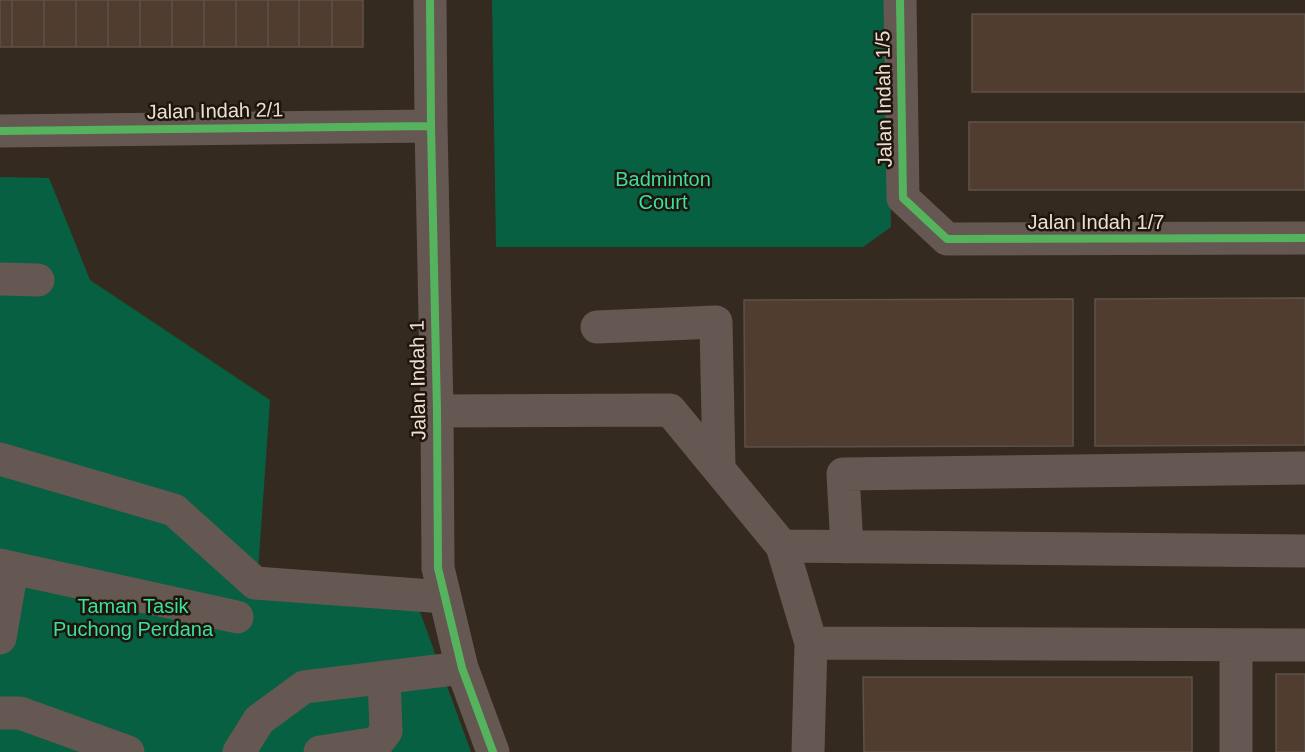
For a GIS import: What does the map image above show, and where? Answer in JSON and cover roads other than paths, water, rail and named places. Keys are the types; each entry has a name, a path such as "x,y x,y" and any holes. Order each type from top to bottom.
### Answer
{"street":[{"name":"Jalan Indah 1","path":"430,0 438,568 462,669 493,752"},
{"name":"Jalan Indah 1/5","path":"900,0 903,198"},
{"name":"Jalan Indah 2/1","path":"0,131 430,126"},
{"name":"Jalan Indah 1/7","path":"903,198 947,239 1305,238"},
{"path":"0,279 38,280"},
{"path":"597,327 717,322 719,468"},
{"path":"437,411 670,410 782,546 811,643 808,752"},
{"path":"0,459 174,510 255,583 445,597"},
{"path":"848,547 843,474 1305,468"},
{"path":"782,546 1305,551"},
{"path":"0,638 6,567 237,617"},
{"path":"811,643 1305,645"},
{"path":"1236,646 1236,752"},
{"path":"239,752 259,720 304,687 462,669"},
{"path":"320,752 377,743 386,731 384,677"},
{"path":"0,713 20,713 128,752"}],"park label":[{"name":"Badminton Court","path":"663,192"},
{"name":"Taman Tasik Puchong Perdana","path":"133,618"}]}
